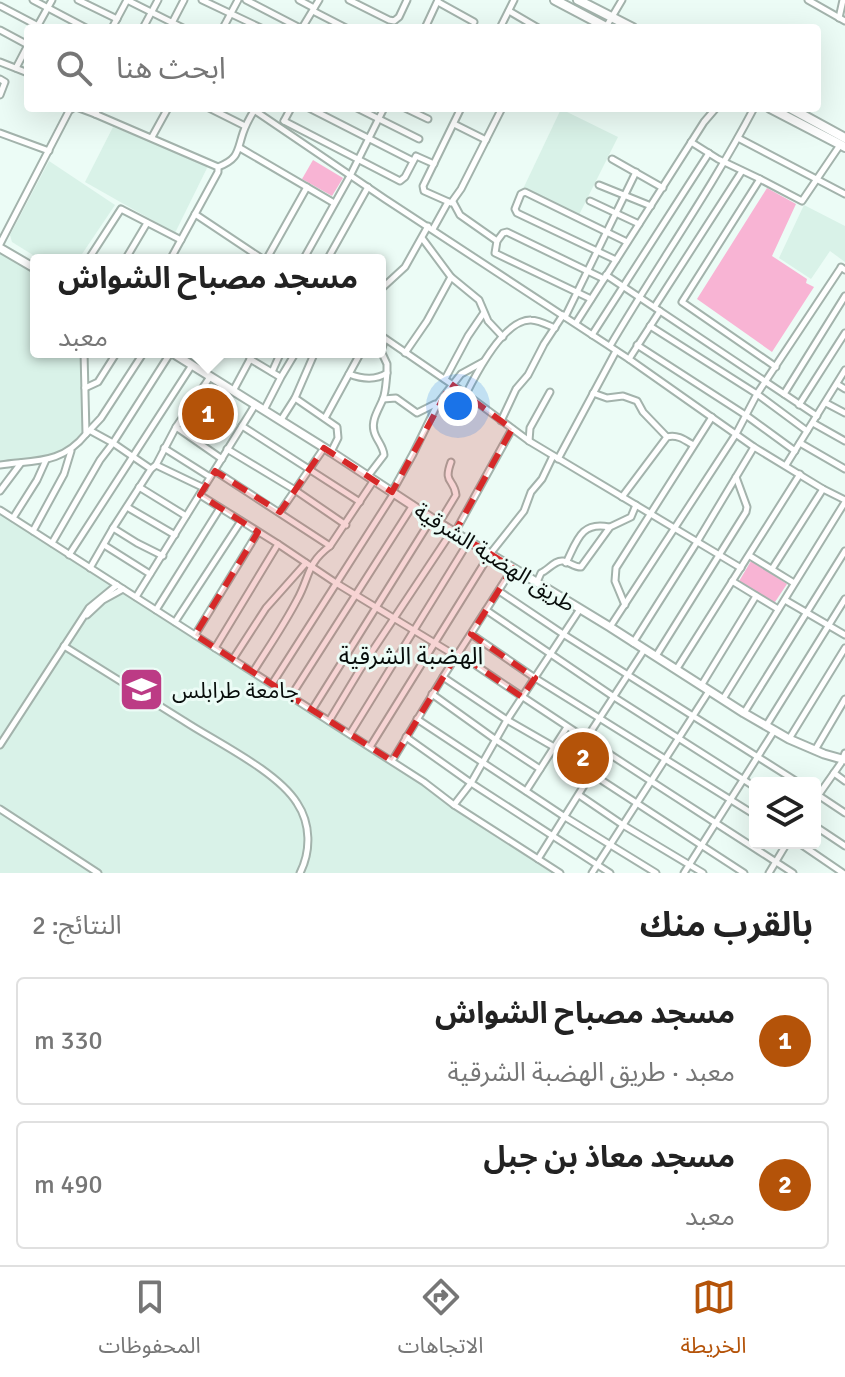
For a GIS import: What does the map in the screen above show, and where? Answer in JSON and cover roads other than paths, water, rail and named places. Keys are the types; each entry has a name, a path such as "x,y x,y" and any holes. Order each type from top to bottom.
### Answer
{"highway":[{"path":"555,0 601,24"},
{"path":"578,0 625,24"},
{"path":"778,112 843,143"},
{"path":"796,112 843,143"}],"main road":[{"path":"0,246 30,265"},
{"name":"طريق الهضبة الشرقية","path":"181,358 744,713 789,739 844,760"}],"street":[{"path":"33,0 78,24"},
{"path":"40,24 52,0"},
{"path":"78,0 117,19"},
{"path":"114,24 127,0 172,23 184,0"},
{"path":"145,24 158,0"},
{"path":"202,0 247,24"},
{"path":"225,24 238,0"},
{"path":"246,0 293,24"},
{"path":"304,24 319,0"},
{"path":"349,0 394,21 407,0"},
{"path":"502,24 514,0"},
{"path":"608,24 622,0"},
{"path":"808,0 842,20 843,0"},
{"path":"302,1 339,24"},
{"path":"427,24 438,1 474,22"},
{"path":"0,6 33,24"},
{"path":"509,11 531,24"},
{"path":"0,30 24,43"},
{"path":"16,68 24,53"},
{"path":"0,62 24,71"},
{"path":"0,79 5,82 0,95"},
{"path":"0,246 68,112"},
{"path":"99,112 218,167 234,158 252,112"},
{"path":"152,137 166,112"},
{"path":"217,112 245,126"},
{"path":"258,112 350,176 576,323 754,447 845,501 723,699"},
{"path":"280,129 289,112"},
{"path":"317,112 413,161"},
{"path":"365,112 419,139"},
{"path":"306,254 382,112"},
{"path":"413,112 428,119"},
{"path":"459,112 423,189 450,202 460,215 497,241"},
{"path":"386,284 405,267 422,238 450,202 500,112"},
{"path":"576,323 713,112"},
{"path":"370,747 490,554 524,511 531,492 556,458 593,393 639,297 752,112"},
{"path":"284,121 400,181 416,156 434,164"},
{"path":"454,124 486,140"},
{"path":"0,133 49,151"},
{"path":"738,138 845,194"},
{"path":"691,142 802,201 843,143"},
{"path":"240,148 334,203"},
{"path":"592,335 709,153"},
{"path":"612,159 663,188"},
{"path":"173,254 218,167"},
{"path":"629,359 742,171"},
{"path":"501,421 516,389 564,316 636,172"},
{"path":"760,179 682,302 776,367"},
{"path":"599,185 651,206"},
{"path":"268,254 307,187"},
{"path":"330,254 368,187"},
{"path":"616,260 517,213 515,209 521,194 525,192 627,242"},
{"path":"590,201 640,225"},
{"path":"92,254 121,209 181,240"},
{"path":"195,214 256,254"},
{"path":"129,254 147,223"},
{"path":"591,299 495,253 497,241 507,232 623,286 817,416"},
{"path":"422,238 451,277 479,300 483,314 503,337"},
{"path":"610,627 837,272 841,267 845,270"},
{"path":"405,353 451,277"},
{"path":"784,394 845,296"},
{"path":"445,379 483,314"},
{"path":"466,394 497,342 520,322 532,320 555,328"},
{"path":"650,326 757,394 807,431"},
{"path":"799,405 845,333"},
{"path":"386,339 529,441 741,568"},
{"path":"637,345 795,451"},
{"path":"84,358 88,432"},
{"path":"85,388 98,382 113,358"},
{"path":"0,465 46,460 71,450 101,418 140,358"},
{"path":"52,543 100,460 167,358"},
{"path":"272,372 278,358"},
{"path":"264,410 292,358"},
{"path":"280,421 295,398 312,358"},
{"path":"325,418 358,358"},
{"path":"233,659 266,608 330,546 346,525 384,455 373,428 383,399 387,373 384,358"},
{"path":"233,391 250,359 281,377"},
{"path":"272,684 393,492 438,403 461,374 483,362"},
{"path":"69,555 192,365"},
{"path":"786,465 845,370"},
{"path":"349,374 367,379 387,373"},
{"path":"90,568 210,377"},
{"path":"837,384 845,389"},
{"path":"529,441 530,428 550,392"},
{"path":"593,393 607,398 623,396 637,401 643,412 667,437"},
{"path":"280,512 309,469 339,434 337,427 295,398"},
{"path":"383,399 396,398 417,413 438,403"},
{"path":"826,403 845,413"},
{"path":"136,597 255,405"},
{"path":"625,605 614,572 712,417"},
{"path":"813,423 845,441"},
{"path":"242,426 360,502"},
{"path":"176,427 222,459"},
{"path":"329,721 454,532 512,429"},
{"path":"88,432 153,467 204,488"},
{"path":"622,497 667,437 683,439 693,445"},
{"path":"800,443 845,469"},
{"path":"164,447 210,477"},
{"path":"633,643 754,447"},
{"path":"227,449 346,525"},
{"path":"33,531 64,474 71,450"},
{"path":"13,518 46,460"},
{"path":"0,491 21,462"},
{"path":"312,710 375,607 456,495 447,474 451,462"},
{"path":"215,471 330,546"},
{"path":"676,670 800,474"},
{"path":"655,657 747,510 736,477"},
{"path":"139,487 186,516"},
{"path":"772,569 823,489"},
{"path":"200,495 394,619 457,654 793,873"},
{"path":"291,696 413,505"},
{"path":"537,582 541,573 558,561 581,567 610,527 631,517 636,505"},
{"path":"127,507 175,535"},
{"path":"156,610 220,508"},
{"path":"0,510 392,761 560,873"},
{"path":"631,517 643,525"},
{"path":"175,622 241,521"},
{"path":"566,563 584,531 599,525 610,527"},
{"path":"113,528 163,556"},
{"path":"195,635 258,532"},
{"path":"350,734 469,541"},
{"path":"215,648 278,544"},
{"path":"104,545 150,574"},
{"path":"744,713 845,551"},
{"path":"750,556 794,583"},
{"path":"253,672 299,598 308,564"},
{"path":"392,761 513,568"},
{"path":"732,581 778,609"},
{"path":"0,745 80,621 120,587"},
{"path":"499,591 789,777"},
{"path":"701,686 756,596"},
{"path":"684,873 757,757 770,728 845,599"},
{"path":"785,600 845,635"},
{"path":"454,805 471,783 507,720 580,609"},
{"path":"486,610 749,783"},
{"path":"471,634 535,678 749,811"},
{"path":"64,646 234,752 287,789 299,805 306,827 308,843 300,873"},
{"path":"789,739 845,648"},
{"path":"586,739 644,650"},
{"path":"443,677 554,747"},
{"path":"592,873 709,691"},
{"path":"432,694 540,769"},
{"path":"815,751 845,699"},
{"path":"417,719 656,873"},
{"path":"526,791 567,727"},
{"path":"406,737 610,873"},
{"path":"538,859 605,752"},
{"path":"821,790 844,760"},
{"path":"834,773 845,781"},
{"path":"592,774 744,873"},
{"path":"579,795 703,873"},
{"path":"821,799 845,813"},
{"path":"0,809 98,873"},
{"path":"821,830 845,846"},
{"path":"769,873 784,849"},
{"path":"808,849 843,873"}],"place":[{"name":"مسجد مصباح الشواش","path":"208,414"},
{"name":"جامعة طرابلس","path":"141,690"},
{"name":"مسجد معاذ بن جبل","path":"583,758"}],"district":[{"name":"الهضبة الشرقية","path":"411,656"}]}
